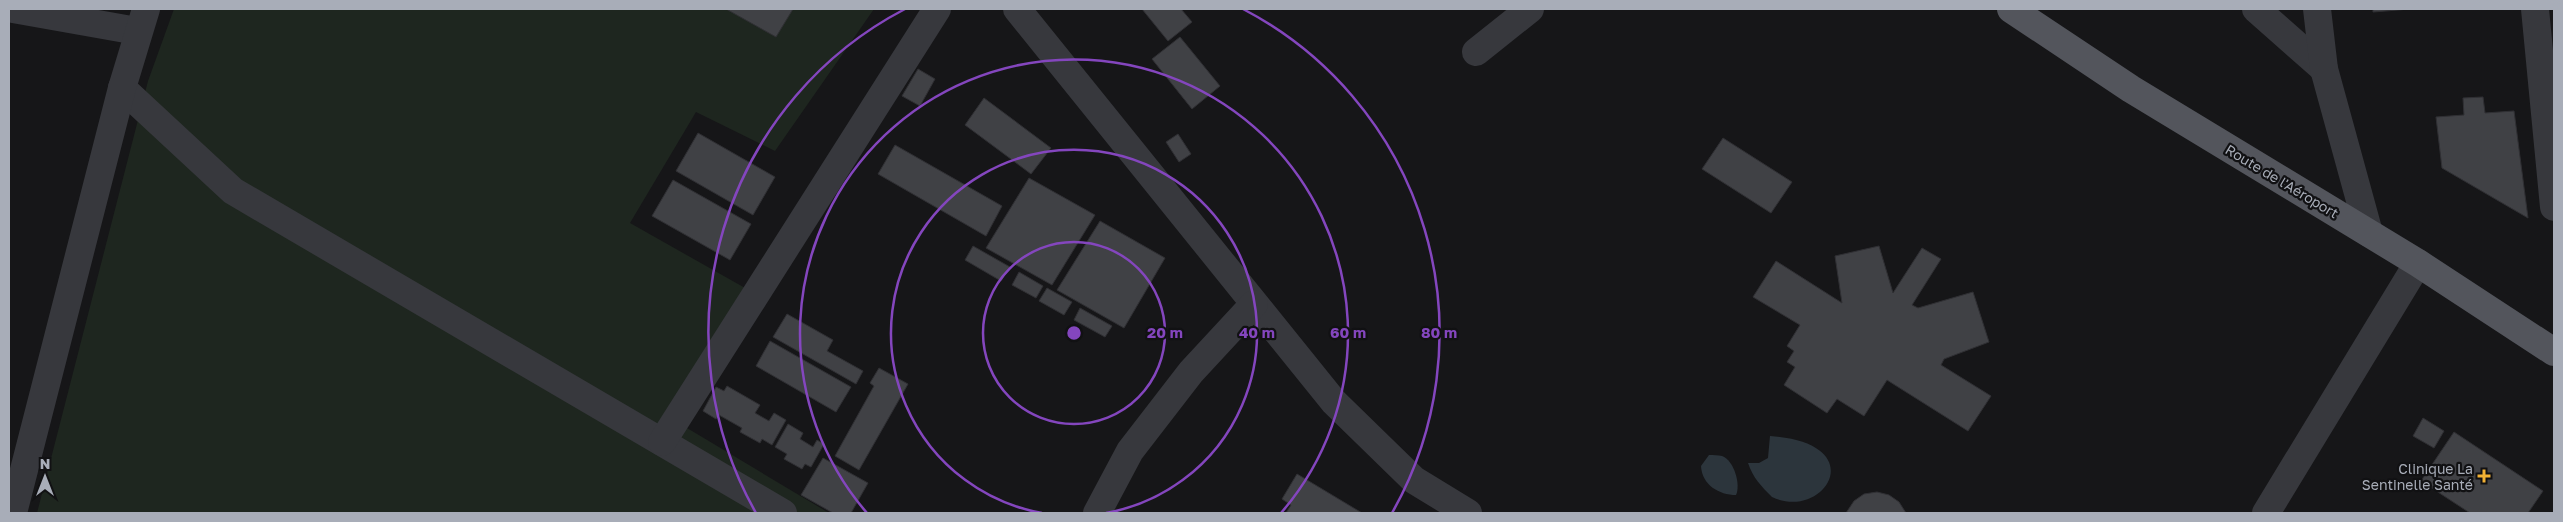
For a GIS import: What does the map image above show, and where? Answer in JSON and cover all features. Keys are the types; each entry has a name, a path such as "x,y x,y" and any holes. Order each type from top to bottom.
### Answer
{"main road":[{"name":"Route de l'Aéroport","path":"2011,9 2131,89 2369,232 2554,352"}],"street":[{"path":"12,513 122,88 142,20 13,9"},
{"path":"662,442 937,9"},
{"path":"1017,9 1334,402 1414,480 1468,513"},
{"path":"1476,52 1530,9"},
{"path":"2256,9 2324,69"},
{"path":"2317,9 2324,69 2369,232"},
{"path":"2535,9 2548,76 2554,207"},
{"path":"122,88 233,191 783,513"},
{"path":"2266,513 2418,263"},
{"path":"1097,513 1130,450 1191,372 1254,304"}],"shaded area":[{"path":"174,9 874,9 775,151 696,112 630,223 761,297 682,425 829,513 37,513 148,81"},
{"path":"1770,436 1802,442 1822,452 1830,465 1830,478 1822,491 1808,499 1791,502 1772,497 1764,489 1748,463 1759,463 1768,458"},
{"path":"1709,455 1722,456 1730,462 1737,479 1736,495 1730,495 1712,488 1704,479 1701,466"}],"building":[{"path":"726,9 793,9 776,37"},
{"path":"1142,9 1181,9 1192,22 1168,41"},
{"path":"2373,9 2410,9 2373,12"},
{"path":"1180,37 1220,86 1192,109 1152,59"},
{"path":"918,69 935,79 920,106 902,96"},
{"path":"2483,97 2485,113 2514,111 2528,218 2442,168 2436,117 2464,115 2463,98"},
{"path":"984,98 1051,148 1031,174 965,125"},
{"path":"698,133 775,177 753,215 676,171"},
{"path":"1178,134 1191,154 1179,162 1166,142"},
{"path":"1723,138 1792,182 1771,213 1702,169"},
{"path":"895,145 1002,206 986,236 878,174"},
{"path":"1029,178 1095,215 1052,285 986,248"},
{"path":"673,180 751,224 730,260 652,216"},
{"path":"1100,221 1165,258 1124,328 1057,290"},
{"path":"973,246 1010,267 1001,281 965,260"},
{"path":"1879,246 1893,293 1922,248 1941,259 1912,305 1918,308 1973,292 1989,342 1944,359 1941,365 1991,396 1968,431 1887,380 1864,416 1837,399 1827,413 1784,385 1795,367 1787,362 1794,351 1787,346 1800,325 1753,297 1776,261 1842,303 1835,256"},
{"path":"1019,272 1043,286 1036,298 1012,285"},
{"path":"1047,288 1072,302 1064,315 1039,301"},
{"path":"1080,308 1112,326 1105,337 1074,320"},
{"path":"787,314 833,340 827,351 863,371 856,384 773,337"},
{"path":"770,341 851,387 836,412 756,366"},
{"path":"879,368 908,384 859,470 835,456 874,386 870,383"},
{"path":"727,386 760,405 755,413 769,421 774,413 786,420 772,445 762,439 760,443 740,432 742,428 719,415 716,419 703,411 716,387 724,391"},
{"path":"2423,418 2444,431 2434,448 2413,436"},
{"path":"788,424 803,433 800,439 813,447 817,440 824,444 811,467 805,464 802,469 784,459 787,454 775,447"},
{"path":"2454,432 2543,491 2528,513 2470,513 2421,481"},
{"path":"823,458 868,483 851,513 833,513 801,495"},
{"path":"1297,474 1362,513 1286,513 1291,505 1282,499"},
{"path":"1877,492 1889,495 1899,502 1906,513 1846,513 1854,501 1864,494"}],"place":[{"name":"Clinique La Sentinelle Santé","path":"2484,476"}]}
